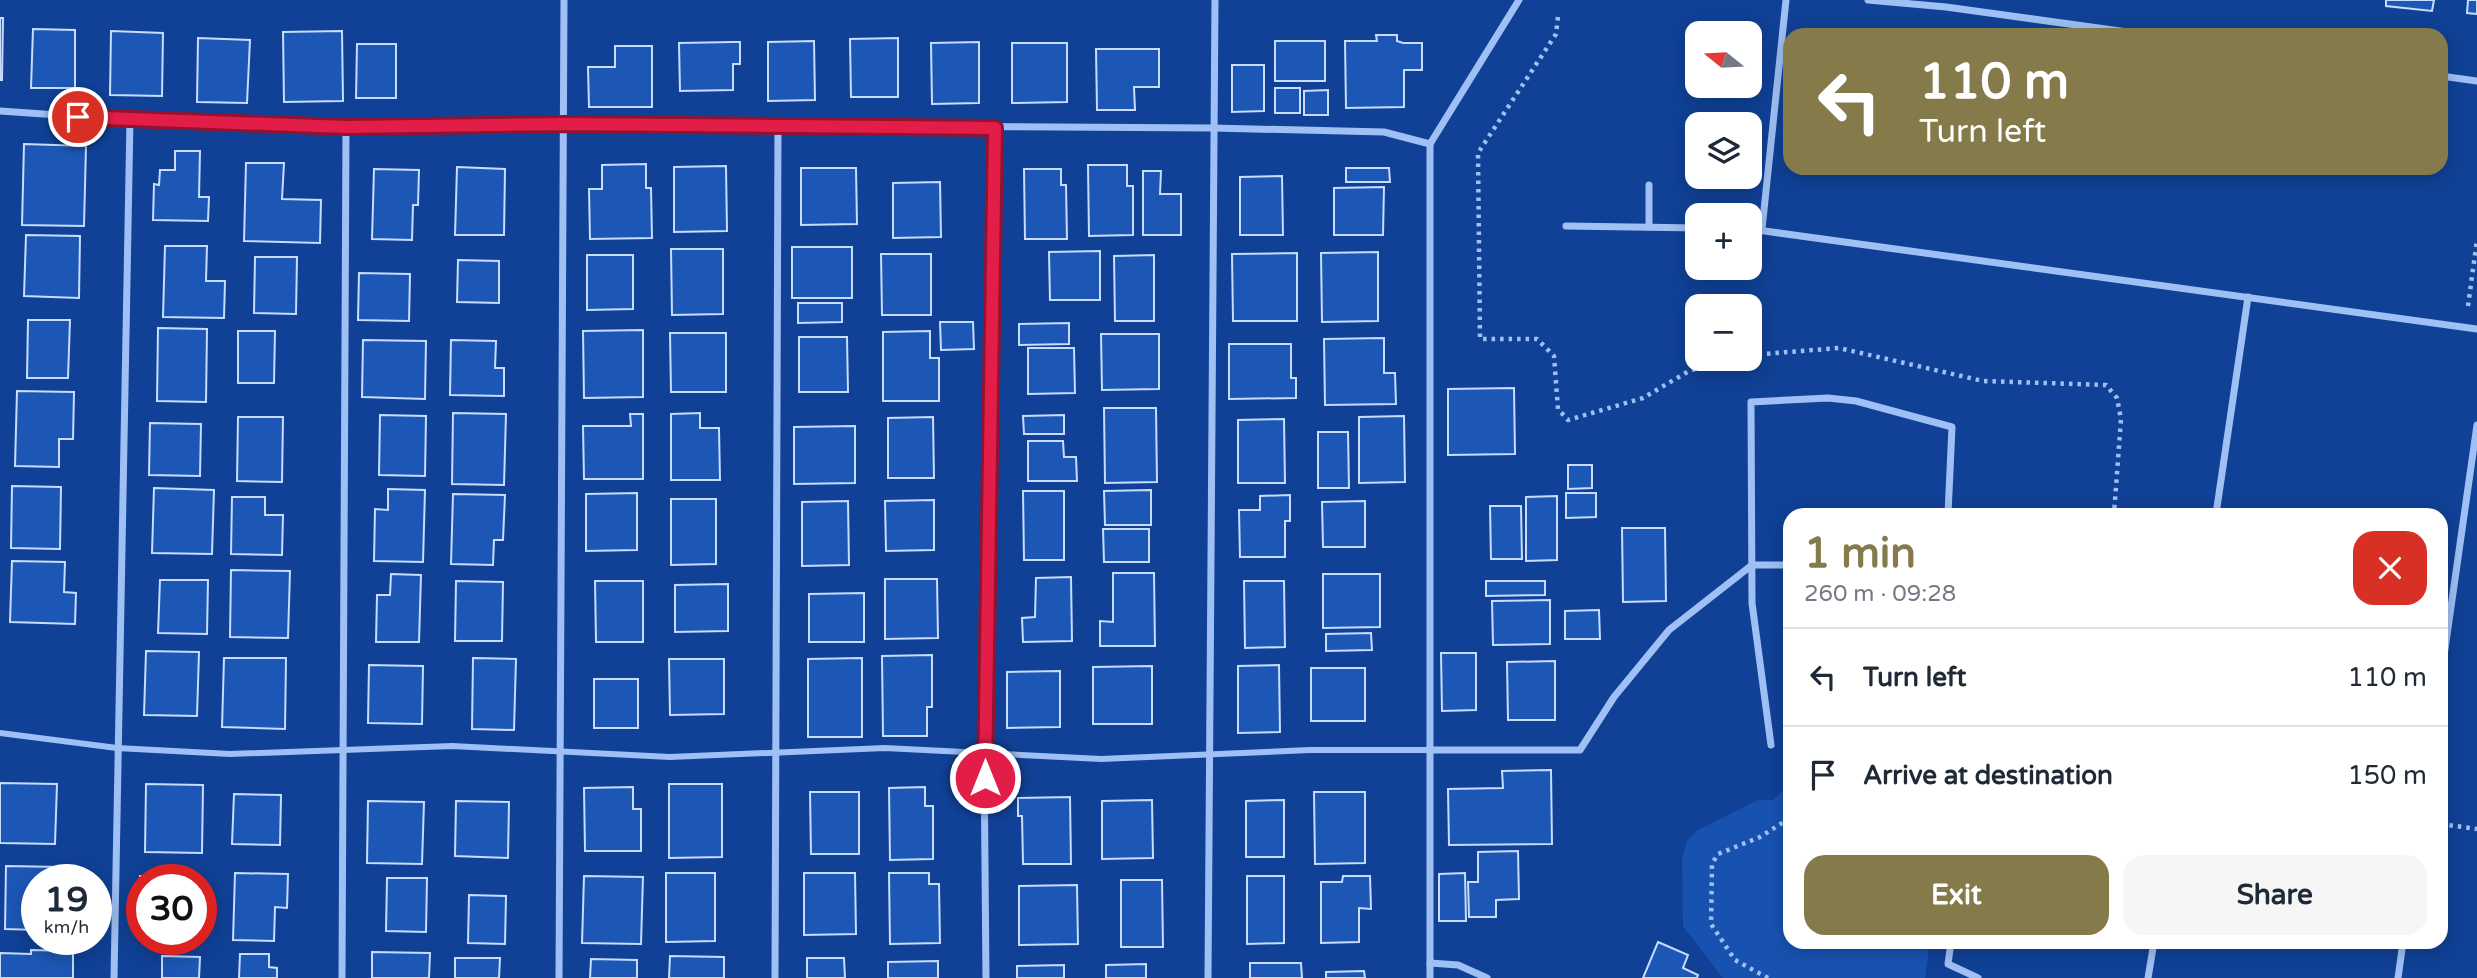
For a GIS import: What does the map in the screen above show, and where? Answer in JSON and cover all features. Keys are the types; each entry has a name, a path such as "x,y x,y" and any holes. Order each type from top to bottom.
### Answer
{"street":[{"path":"559,978 558,752 564,0"},
{"path":"1208,978 1215,0"},
{"path":"1430,978 1430,144 1519,0"},
{"path":"1783,28 1786,0"},
{"path":"1868,0 1946,6 2100,28"},
{"path":"1783,29 1762,229 2477,329"},
{"path":"2448,77 2477,81"},
{"path":"0,111 130,120 346,127 564,124 1213,128 1384,132 1430,144"},
{"path":"114,978 130,120"},
{"path":"775,978 778,126"},
{"path":"342,978 346,127"},
{"path":"986,978 984,753 995,128"},
{"path":"1649,185 1649,227"},
{"path":"1566,226 1685,228"},
{"path":"2217,508 2248,297"},
{"path":"1771,745 1752,603 1751,402 1828,398 1856,401 1952,427 1948,508"},
{"path":"2448,628 2477,425"},
{"path":"0,733 117,748 230,754 452,746 670,757 885,748 1101,759 1310,750 1580,750 1614,697 1669,630 1752,565 1783,565"},
{"path":"1950,949 1948,964 1978,978"},
{"path":"2148,978 2153,949"},
{"path":"2398,978 2402,949"},
{"path":"1430,963 1458,965 1488,978"}],"path":[{"path":"1558,17 1556,34 1478,153 1479,339 1537,340 1555,356 1558,410 1568,420 1643,398 1689,371"},
{"path":"2465,328 2477,240"},
{"path":"1762,354 1839,348 1983,381 2106,386 2117,398 2121,419 2115,508"},
{"path":"1768,978 1735,960 1711,924 1713,864 1718,854 1760,837 1783,822"},
{"path":"2448,825 2477,829"}],"shaded area":[{"path":"1783,791 1783,949 1929,949 1925,978 1723,978 1683,926 1682,858 1687,841 1696,831 1758,800 1773,800"}],"building":[{"path":"2386,0 2434,0 2432,11 2386,6"},
{"path":"2468,0 2477,0 2477,14 2467,13"},
{"path":"0,18 3,18 2,80 0,80"},
{"path":"33,29 75,30 75,88 31,88"},
{"path":"111,31 163,33 162,96 110,95"},
{"path":"342,31 343,101 284,102 283,32"},
{"path":"1376,35 1397,35 1397,41 1403,43 1422,43 1422,70 1404,70 1404,107 1346,108 1345,41 1377,41"},
{"path":"198,38 250,40 247,103 197,102"},
{"path":"898,38 898,97 851,97 850,39"},
{"path":"814,41 815,100 768,101 768,42"},
{"path":"1275,41 1325,41 1325,81 1275,81"},
{"path":"740,42 740,64 733,64 733,90 680,91 679,43"},
{"path":"979,42 979,103 932,104 931,43"},
{"path":"1012,43 1067,43 1067,102 1012,103"},
{"path":"357,44 396,44 396,98 356,98"},
{"path":"615,46 652,46 652,107 589,107 588,67 615,67"},
{"path":"1096,49 1159,49 1159,87 1134,87 1135,110 1097,110"},
{"path":"1232,65 1264,65 1264,111 1232,112"},
{"path":"1275,88 1300,88 1300,113 1275,113"},
{"path":"1328,90 1328,115 1304,115 1304,91"},
{"path":"24,144 86,146 84,226 22,225"},
{"path":"175,151 200,151 199,197 209,197 208,221 153,220 154,184 159,185 160,170 175,170"},
{"path":"246,163 284,163 282,199 321,200 320,243 244,241"},
{"path":"646,164 646,188 651,188 652,238 590,239 589,189 602,189 602,165"},
{"path":"1088,165 1127,165 1127,186 1133,186 1133,235 1089,236"},
{"path":"726,166 727,231 674,232 674,167"},
{"path":"457,167 505,169 504,235 455,235"},
{"path":"801,168 856,168 857,224 801,225"},
{"path":"1346,168 1389,168 1390,182 1346,182"},
{"path":"374,169 419,170 418,205 413,205 412,240 372,239"},
{"path":"1024,169 1061,169 1061,185 1066,185 1067,239 1025,239"},
{"path":"1143,171 1161,171 1160,194 1181,194 1181,235 1143,235"},
{"path":"1282,176 1283,235 1240,235 1240,177"},
{"path":"940,182 941,237 893,238 893,183"},
{"path":"1384,187 1383,235 1334,235 1334,188"},
{"path":"26,235 80,236 79,298 24,296"},
{"path":"165,246 207,246 206,281 225,281 224,318 163,317"},
{"path":"792,247 852,247 852,298 792,298"},
{"path":"671,249 723,249 723,314 672,315"},
{"path":"1100,251 1100,300 1050,300 1049,252"},
{"path":"1378,252 1378,321 1322,322 1321,253"},
{"path":"1297,253 1297,321 1233,321 1232,254"},
{"path":"881,254 931,254 931,315 882,315"},
{"path":"587,255 633,255 633,309 587,310"},
{"path":"1154,255 1154,321 1115,321 1114,256"},
{"path":"255,257 297,257 296,314 254,313"},
{"path":"458,260 499,261 499,303 457,302"},
{"path":"359,273 410,274 409,321 358,320"},
{"path":"798,303 842,303 842,322 798,323"},
{"path":"28,320 70,320 68,378 27,378"},
{"path":"940,322 973,322 974,349 941,350"},
{"path":"1069,323 1069,344 1019,345 1019,324"},
{"path":"158,328 207,329 206,402 157,401"},
{"path":"643,330 643,397 584,398 583,331"},
{"path":"238,331 275,331 274,383 238,383"},
{"path":"930,331 930,358 939,358 939,401 883,401 883,332"},
{"path":"670,333 726,333 726,392 671,392"},
{"path":"1101,334 1159,334 1159,389 1102,390"},
{"path":"799,337 847,337 848,392 799,392"},
{"path":"1384,338 1384,373 1395,373 1396,404 1325,405 1324,339"},
{"path":"363,340 426,341 425,399 362,397"},
{"path":"451,340 496,341 495,368 504,368 504,396 450,395"},
{"path":"1229,344 1291,344 1291,378 1296,378 1296,398 1229,399"},
{"path":"1028,348 1074,348 1075,393 1028,394"},
{"path":"1514,388 1515,454 1448,455 1448,389"},
{"path":"17,391 74,392 73,439 59,439 59,467 15,466"},
{"path":"1104,408 1156,408 1157,482 1105,483"},
{"path":"453,413 506,414 504,485 452,484"},
{"path":"700,413 700,428 719,428 720,480 671,480 671,414"},
{"path":"630,414 643,414 643,479 584,479 583,426 631,426"},
{"path":"380,415 426,416 425,476 379,475"},
{"path":"1064,415 1064,434 1024,434 1023,416"},
{"path":"1404,416 1405,482 1359,483 1359,417"},
{"path":"238,417 283,417 282,482 237,481"},
{"path":"933,417 934,478 888,478 888,418"},
{"path":"1284,419 1285,483 1238,483 1238,420"},
{"path":"150,423 201,424 200,476 149,475"},
{"path":"855,426 855,483 794,484 794,427"},
{"path":"1318,432 1348,432 1349,488 1318,488"},
{"path":"1028,441 1063,441 1064,457 1076,457 1077,481 1028,481"},
{"path":"1568,465 1592,465 1592,488 1568,489"},
{"path":"12,486 61,487 60,549 11,548"},
{"path":"154,488 214,490 212,554 152,553"},
{"path":"388,489 425,490 423,562 374,561 375,509 388,510"},
{"path":"1151,490 1151,525 1105,525 1104,491"},
{"path":"1023,491 1064,491 1064,560 1024,560"},
{"path":"637,493 637,550 586,551 586,494"},
{"path":"1566,493 1596,493 1596,517 1566,518"},
{"path":"453,494 505,495 503,540 494,540 493,565 451,564"},
{"path":"1290,495 1290,521 1285,521 1285,557 1240,557 1239,510 1260,510 1260,496"},
{"path":"1557,496 1557,560 1526,561 1526,497"},
{"path":"232,497 265,497 265,515 283,515 282,555 231,554"},
{"path":"671,499 716,499 716,564 671,565"},
{"path":"934,500 934,550 886,551 885,501"},
{"path":"848,501 849,565 802,566 802,502"},
{"path":"1365,501 1365,547 1323,547 1322,502"},
{"path":"1490,506 1521,506 1522,559 1491,559"},
{"path":"1622,528 1665,528 1666,601 1623,602"},
{"path":"1103,529 1149,529 1149,562 1104,562"},
{"path":"12,561 65,562 64,592 76,593 75,624 10,622"},
{"path":"231,570 290,571 288,638 230,637"},
{"path":"1113,573 1154,573 1155,646 1100,646 1100,621 1113,622"},
{"path":"391,574 421,575 419,642 376,642 377,595 390,595"},
{"path":"1323,574 1380,574 1380,627 1323,628"},
{"path":"1071,577 1072,641 1023,642 1022,618 1035,617 1036,578"},
{"path":"885,579 937,579 938,638 885,639"},
{"path":"160,580 208,580 207,634 158,633"},
{"path":"456,581 503,582 502,641 455,641"},
{"path":"595,581 643,581 643,642 596,642"},
{"path":"1244,581 1284,581 1285,647 1245,648"},
{"path":"1486,581 1545,581 1545,595 1486,596"},
{"path":"728,584 728,631 675,632 675,585"},
{"path":"864,593 864,642 809,642 809,594"},
{"path":"1550,600 1550,644 1493,645 1492,601"},
{"path":"1599,610 1600,639 1565,639 1565,611"},
{"path":"1371,633 1372,650 1326,651 1326,634"},
{"path":"146,651 199,652 197,716 144,715"},
{"path":"1441,653 1476,653 1476,710 1442,711"},
{"path":"932,655 932,707 927,707 927,736 883,736 882,656"},
{"path":"224,658 286,658 285,729 222,727"},
{"path":"473,658 516,659 514,730 472,729"},
{"path":"862,658 862,737 808,737 808,659"},
{"path":"669,659 724,659 724,714 670,715"},
{"path":"1555,661 1555,720 1508,720 1507,662"},
{"path":"369,665 423,666 422,724 368,723"},
{"path":"1279,665 1280,732 1238,733 1238,666"},
{"path":"1152,666 1152,724 1093,724 1093,667"},
{"path":"1311,668 1365,668 1365,721 1311,721"},
{"path":"1060,671 1060,727 1007,728 1007,672"},
{"path":"594,679 638,679 638,728 594,728"},
{"path":"1551,770 1552,844 1449,845 1448,789 1503,788 1502,771"},
{"path":"0,783 57,784 55,844 0,843"},
{"path":"146,784 203,785 202,853 145,852"},
{"path":"669,784 722,784 722,857 669,858"},
{"path":"633,787 633,809 641,809 641,851 585,851 584,788"},
{"path":"925,787 925,806 933,806 933,859 890,860 889,788"},
{"path":"810,792 859,792 859,854 811,854"},
{"path":"1314,792 1365,792 1365,863 1315,864"},
{"path":"234,794 281,795 280,845 232,844"},
{"path":"1070,797 1071,864 1023,864 1022,816 1018,816 1018,798"},
{"path":"1152,800 1153,858 1102,859 1102,801"},
{"path":"1284,800 1284,857 1246,857 1246,801"},
{"path":"368,801 424,802 422,864 367,863"},
{"path":"456,801 509,802 508,858 455,856"},
{"path":"1518,851 1519,899 1496,900 1496,917 1469,917 1468,882 1478,882 1478,852"},
{"path":"6,866 21,866 21,930 5,929"},
{"path":"235,873 288,874 287,908 275,907 274,941 233,940"},
{"path":"666,873 715,873 715,941 666,942"},
{"path":"804,873 855,873 856,934 804,935"},
{"path":"889,873 929,873 929,884 939,884 940,943 890,944"},
{"path":"1465,873 1466,921 1439,921 1439,874"},
{"path":"584,876 643,877 641,944 582,943"},
{"path":"1247,876 1284,876 1284,943 1247,944"},
{"path":"1343,876 1370,876 1371,909 1359,908 1359,942 1321,943 1321,882 1342,882"},
{"path":"387,878 427,878 426,932 386,931"},
{"path":"1121,880 1162,880 1163,947 1121,947"},
{"path":"1077,885 1078,944 1019,945 1019,886"},
{"path":"469,895 506,896 505,944 468,943"},
{"path":"1658,942 1688,955 1683,968 1698,975 1697,978 1643,978"},
{"path":"372,952 430,953 429,978 372,978"},
{"path":"0,953 73,955 73,978 0,978"},
{"path":"240,954 269,954 269,967 277,968 277,978 239,978"},
{"path":"162,956 200,957 199,978 162,978"},
{"path":"670,956 724,957 724,978 669,978"},
{"path":"455,958 500,958 499,978 455,978"},
{"path":"807,958 844,958 845,978 807,978"},
{"path":"591,959 637,960 637,978 590,978"},
{"path":"938,961 938,978 888,978 888,962"},
{"path":"1250,963 1301,963 1302,978 1250,978"},
{"path":"1146,964 1146,978 1106,978 1106,965"},
{"path":"1064,965 1064,978 1017,978 1017,966"},
{"path":"1364,971 1365,978 1326,978 1326,972"}],"route":[{"path":"78,117 346,127 564,124 995,128 985,778"}]}
